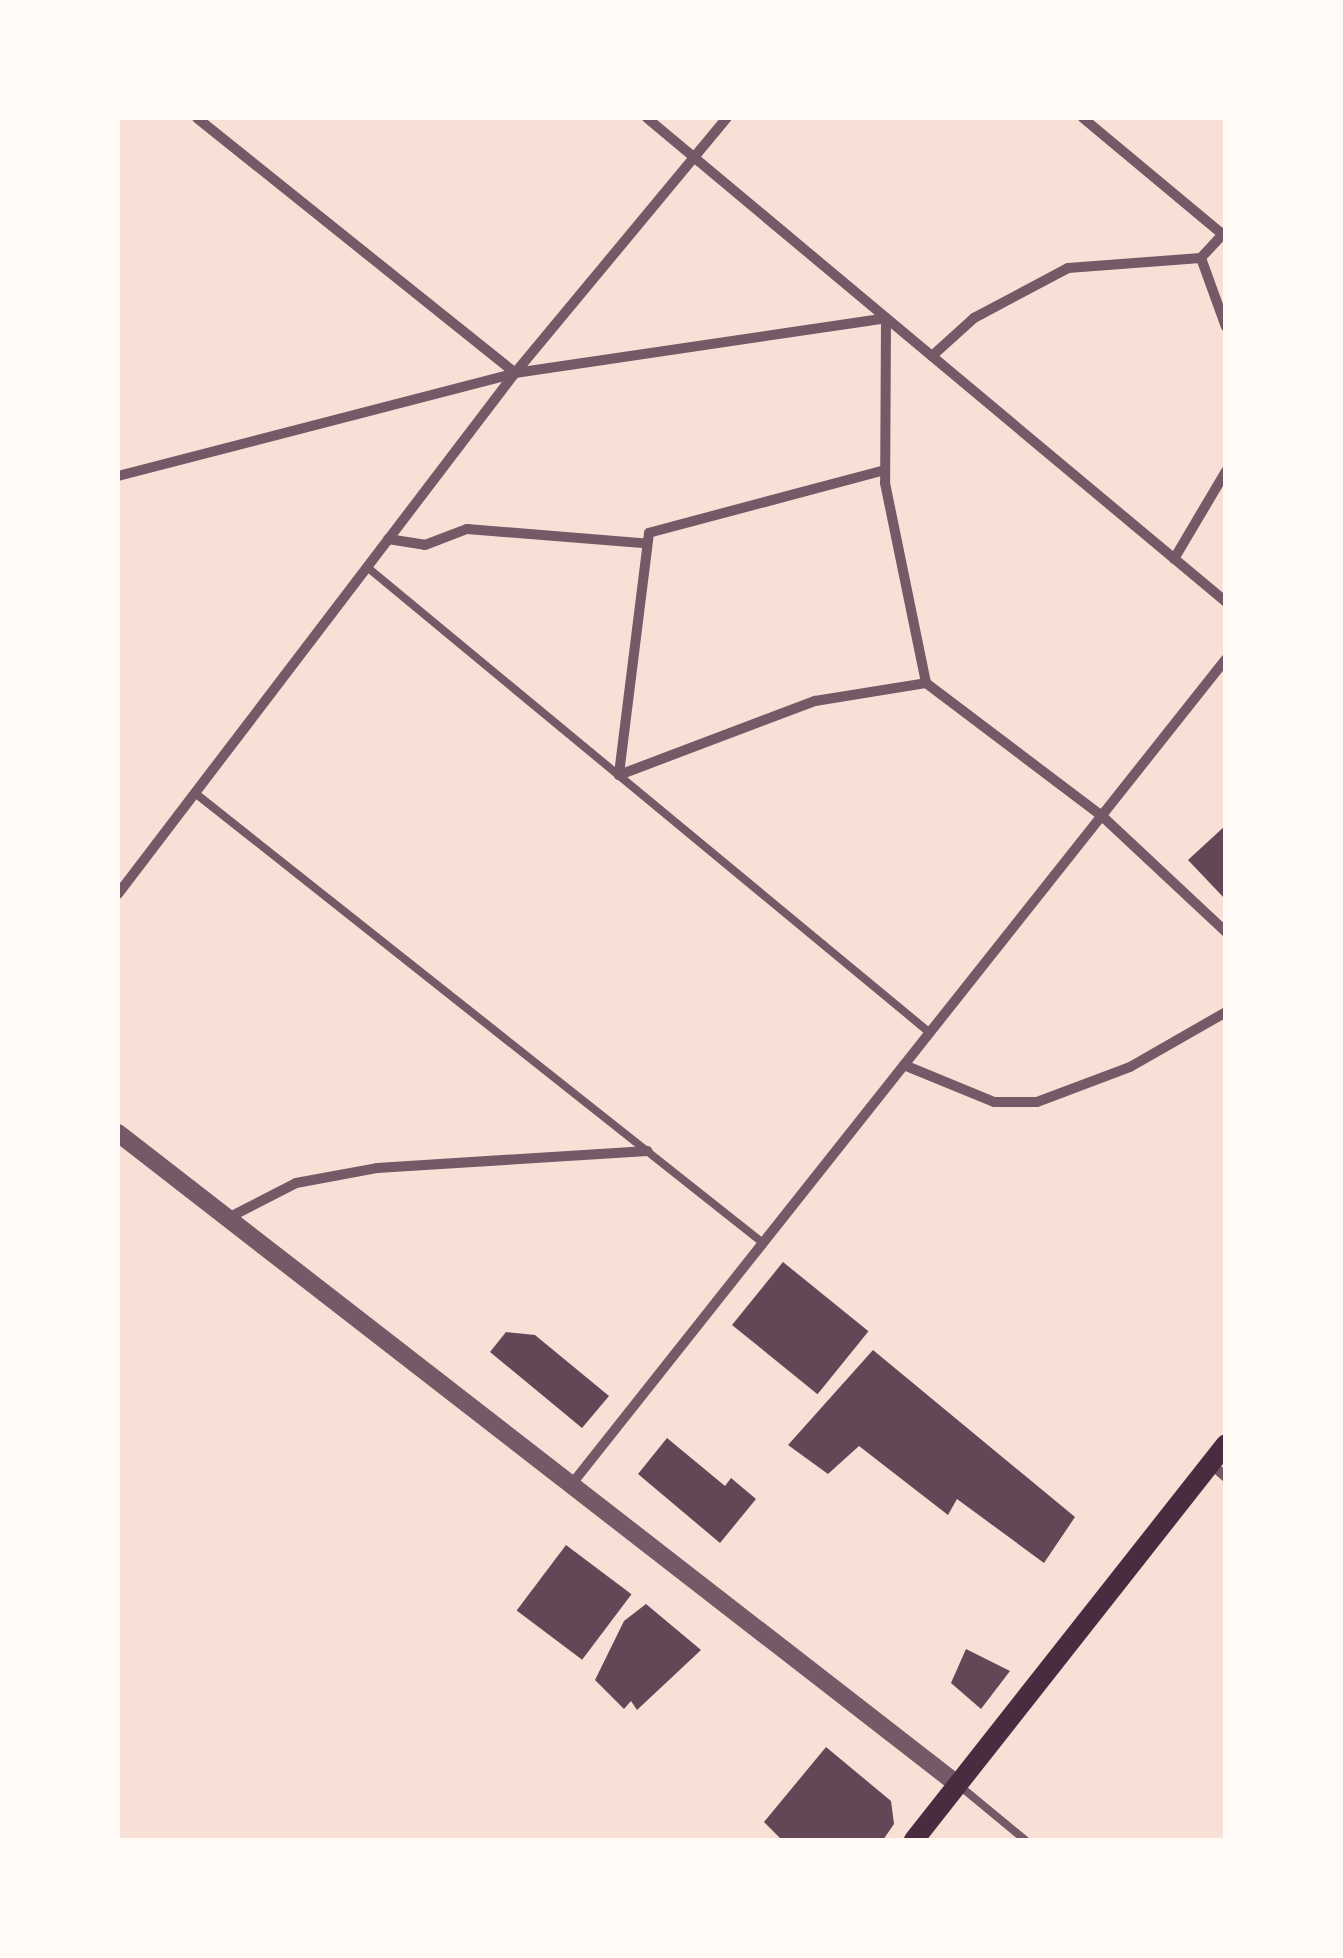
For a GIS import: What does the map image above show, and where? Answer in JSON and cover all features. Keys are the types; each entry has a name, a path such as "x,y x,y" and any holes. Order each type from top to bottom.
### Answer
{"main road":[{"path":"914,1840 1218,1470 1226,1444"}],"street":[{"path":"197,118 515,372"},
{"path":"647,118 1226,602"},
{"path":"118,894 515,372 692,155 727,118"},
{"path":"932,356 974,318 1068,268 1202,258 1225,234 1083,118"},
{"path":"1202,258 1226,328"},
{"path":"118,476 515,372 886,318"},
{"path":"886,318 884,470 926,683 1102,816 1226,932"},
{"path":"884,470 649,534 642,544 618,775 815,701 926,683"},
{"path":"1174,559 1226,472"},
{"path":"388,539 425,545 467,528 642,544"},
{"path":"571,1485 1226,659"},
{"path":"904,1066 994,1102 1037,1102 1130,1068 1226,1012"},
{"path":"118,1133 957,1784"},
{"path":"228,1218 296,1182 376,1168 647,1151"}],"lane":[{"path":"367,567 930,1033"},
{"path":"195,793 763,1243"},
{"path":"957,1784 1025,1840"}],"building":[{"path":"1226,825 1226,900 1188,860"},
{"path":"783,1262 868,1331 818,1394 732,1325"},
{"path":"506,1332 535,1335 609,1396 582,1428 490,1352"},
{"path":"873,1350 1075,1517 1044,1563 957,1499 948,1515 859,1446 828,1474 788,1445"},
{"path":"667,1438 725,1486 731,1478 756,1499 720,1543 638,1474"},
{"path":"566,1545 631,1594 582,1660 517,1610"},
{"path":"646,1604 701,1650 637,1710 631,1701 624,1709 595,1680 624,1621"},
{"path":"966,1649 1010,1671 981,1709 951,1683"},
{"path":"826,1747 891,1801 894,1824 883,1840 782,1840 764,1822"}]}
